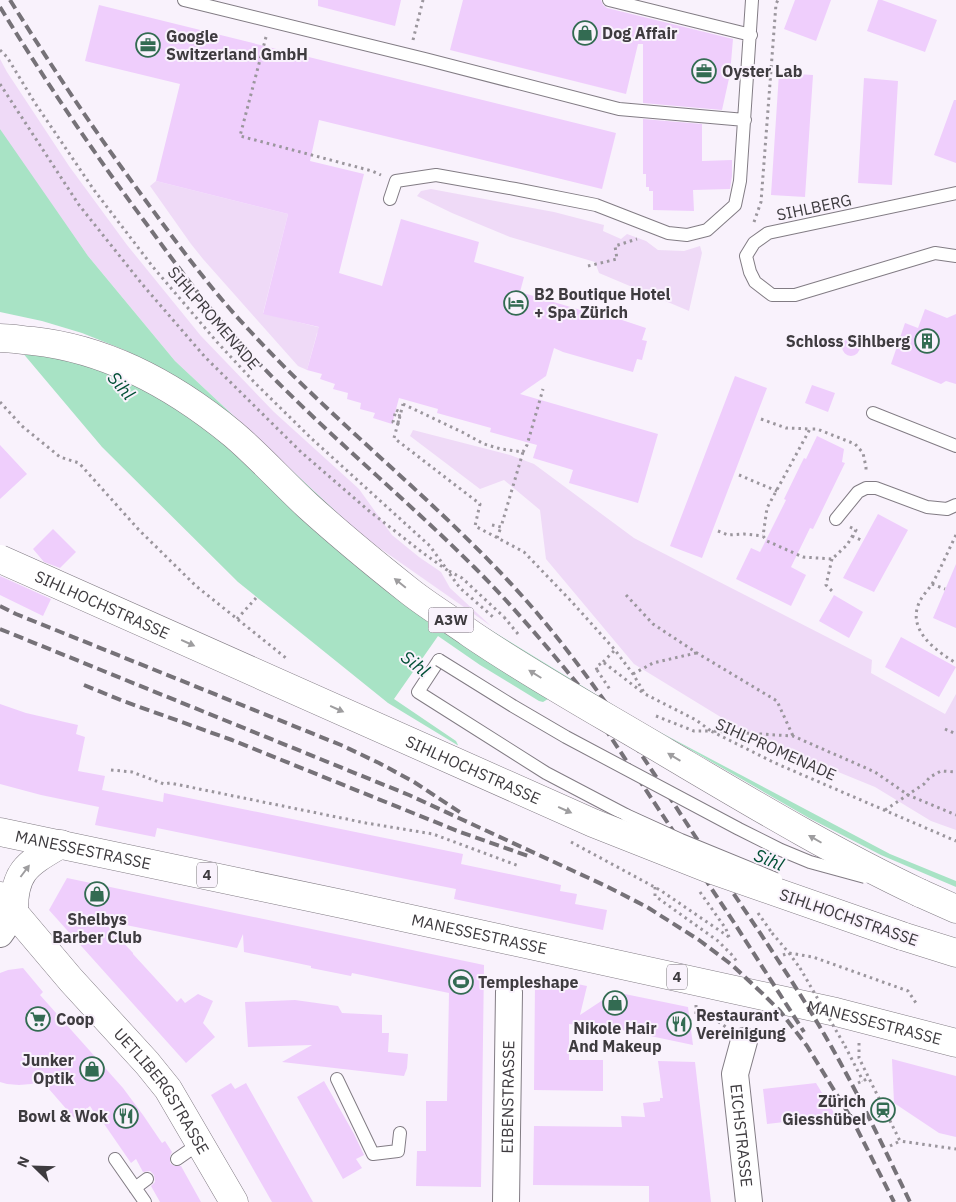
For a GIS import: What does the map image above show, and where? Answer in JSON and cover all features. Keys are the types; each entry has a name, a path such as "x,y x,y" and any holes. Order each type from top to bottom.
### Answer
{"main road":[{"name":"A3W","path":"0,338 62,346 109,360 142,374 187,399 236,436 307,504 410,592 475,636 559,688 834,850 888,878 956,909"},
{"name":"SIHLHOCHSTRASSE","path":"0,559 593,823 707,868 956,953"},
{"name":"MANESSESTRASSE","path":"0,832 836,1012 956,1043"},
{"path":"5,915 23,872 38,858 61,844"},
{"name":"UETLIBERGSTRASSE","path":"5,915 71,980 147,1063 176,1100 234,1202"}],"street":[{"name":"EIBENSTRASSE","path":"506,1202 508,992"},
{"name":"EICHSTRASSE","path":"744,1041 735,1074 750,1202"}],"lane":[{"path":"184,0 410,55 619,109 745,120"},
{"path":"609,0 751,35"},
{"path":"390,199 396,181 436,175 596,206 668,233 687,235 707,230 735,205 740,181 752,0"},
{"name":"SIHLBERG","path":"956,193 768,233 754,243 746,256 755,282 772,295 795,295 935,253 956,256"},
{"path":"873,413 956,446"},
{"path":"836,520 858,492 866,488 876,488 927,507 948,509 956,504"},
{"path":"0,545 84,603"},
{"path":"902,936 781,881 681,840 582,793 522,758 418,692 440,660 512,706 566,737 760,840 810,862 920,893"},
{"path":"337,1079 374,1154 398,1151 400,1133"},
{"path":"177,1159 200,1143"},
{"path":"115,1159 145,1202"},
{"path":"135,1188 147,1179"}],"path":[{"path":"410,55 423,0"},
{"path":"761,202 776,4 778,0"},
{"path":"270,21 240,136 372,171 396,181"},
{"name":"SIHLPROMENADE","path":"0,50 7,57 40,111 94,190 153,267 217,342 310,438 430,546 460,588 498,622"},
{"name":"SIHLPROMENADE","path":"0,84 79,205 142,284 205,357 301,452 368,510 447,570"},
{"path":"588,266 617,259 615,246 647,236 651,226"},
{"path":"498,538 501,527 492,525 501,527 521,457 528,445 543,389"},
{"path":"0,402 22,426 60,456 79,463 138,530 196,586 285,657"},
{"path":"523,452 484,444 404,404 398,424 393,422 396,410 400,412 398,423 394,438 480,504 475,526 524,552 615,650 645,694"},
{"path":"761,419 786,428 817,429 855,444 863,453 866,467 866,488"},
{"path":"763,536 767,508 810,428"},
{"path":"739,475 776,491"},
{"path":"832,592 826,585 832,559 847,544 856,530 836,520"},
{"path":"718,531 728,535 763,536 767,541 803,557 832,559"},
{"path":"956,535 932,584 919,602 915,614 917,625 924,637 956,663"},
{"path":"852,536 861,540"},
{"path":"782,554 785,549"},
{"path":"447,570 462,578 504,617"},
{"path":"932,584 945,589"},
{"path":"626,595 653,624 777,701 793,736"},
{"path":"237,619 256,598"},
{"path":"506,627 522,638"},
{"path":"598,670 596,667 615,650"},
{"path":"633,674 654,663 697,653"},
{"path":"603,662 645,694 696,720 711,731 793,736 875,772 908,795 956,815"},
{"name":"SIHLPROMENADE","path":"651,714 694,731 711,731 775,763 956,840"},
{"path":"945,729 956,734"},
{"path":"111,770 132,772 164,784 170,783 366,823 432,834 519,866"},
{"path":"884,811 941,771 956,772"},
{"path":"655,887 655,896 718,941 737,962"},
{"path":"726,930 729,937"},
{"path":"772,933 800,968 863,1081"},
{"path":"783,955 789,953 813,957 908,991 916,1003"},
{"path":"696,1005 696,1014 716,1020 744,1041"},
{"path":"859,1042 859,1058 900,1141"},
{"path":"858,1083 869,1078"},
{"path":"890,1146 900,1141 956,1149"}],"shaded area":[{"path":"0,59 69,166 127,245 201,336 274,412 359,489 392,535 441,572 450,588 491,626 361,535 175,361 88,256 5,138 0,129"},
{"path":"156,181 288,214 263,313 325,329 317,333 307,370 298,366 191,244 150,186"},
{"path":"431,189 554,212 604,225 603,231 621,239 627,234 646,241 658,250 684,251 700,246 702,253 689,311 599,273 595,262 510,237 417,196 421,191"},
{"path":"413,430 510,455 534,464 634,538 872,660 871,673 945,714 956,694 956,830 931,821 875,787 755,738 634,664 546,559 540,510 504,480 480,489 410,436"}],"water":[{"name":"Sihl","path":"0,129 88,256 175,361 361,535 455,608 641,722 890,854 956,881 956,975 566,811 388,703 238,582 102,447 0,326"}],"pier":[{"path":"0,312 42,321 82,333 127,351 163,370 393,560 486,628 545,666 809,818 881,855 956,887 956,978 771,913 727,895 565,814 456,748 458,745 456,741 394,699 438,636 480,665 539,701 543,702 548,699 229,445 148,390 0,330"}],"building":[{"path":"318,0 401,0 395,26 318,6"},
{"path":"463,0 601,0 607,8 733,39 730,74 722,110 643,103 643,44 638,44 626,94 450,50"},
{"path":"795,0 831,0 816,41 784,29"},
{"path":"878,0 937,20 925,52 867,31"},
{"path":"99,5 616,133 602,189 319,120 310,161 364,174 339,273 382,286 401,219 479,242 474,262 524,277 520,292 584,311 607,315 646,328 642,340 647,341 642,360 637,359 633,372 554,348 546,376 520,394 658,434 638,503 569,483 573,470 533,458 537,445 490,432 491,428 437,413 438,409 399,398 392,424 373,418 375,413 360,409 361,403 347,399 348,393 333,389 335,384 320,379 322,374 307,370 319,327 263,314 288,214 156,181 180,84 85,61"},
{"path":"779,73 813,75 805,197 771,195"},
{"path":"864,78 898,81 892,185 858,183"},
{"path":"954,100 956,100 956,163 934,155"},
{"path":"643,119 702,124 702,161 732,160 730,189 693,190 694,211 653,210 653,191 649,191 649,187 646,187 646,174 643,174"},
{"name":"Schloss Sihlberg","path":"925,309 947,318 956,314 956,384 946,381 941,384 891,364 905,323 918,328"},
{"path":"847,338 855,338 860,343 858,354 847,356 842,351 842,343"},
{"path":"735,376 767,388 702,558 670,546"},
{"path":"812,385 835,393 828,412 805,403"},
{"path":"817,436 844,449 842,462 845,463 813,529 810,528 791,567 806,575 791,606 736,579 751,548 760,552 786,500 784,499 800,466 804,458 806,459"},
{"path":"0,445 27,474 0,499"},
{"path":"878,514 908,530 874,592 843,578"},
{"path":"53,529 76,552 60,568 44,562 33,549"},
{"path":"956,564 956,628 933,618"},
{"path":"0,576 51,599 43,616 0,595"},
{"path":"834,595 863,612 849,638 819,621"},
{"path":"901,637 956,667 939,697 885,667"},
{"path":"0,704 26,713 78,725 76,734 85,737 78,771 105,776 102,790 163,802 164,793 463,854 461,864 561,885 560,891 577,894 575,904 607,910 603,930 454,899 456,889 157,828 155,837 95,825 99,807 0,784"},
{"path":"67,878 484,965 481,1187 416,1186 417,1151 426,1151 426,1101 447,1101 449,993 352,973 351,976 311,968 311,966 244,952 243,934 237,948 102,920 177,1002 181,998 185,1003 198,994 213,1001 203,1023 215,1037 186,1063 49,910"},
{"path":"23,968 43,992 40,995 123,1088 162,1143 165,1141 172,1152 170,1163 174,1166 181,1166 201,1202 160,1202 151,1186 155,1182 154,1175 150,1171 143,1172 136,1159 131,1163 90,1106 75,1119 42,1081 19,1085 0,1082 0,973"},
{"path":"543,977 587,986 580,1015 615,992 688,1007 693,1045 579,1021 578,1025 569,1024 569,1060 603,1060 603,1091 534,1090 535,983"},
{"path":"295,1000 338,1006 342,1013 382,1015 382,1033 389,1033 388,1052 408,1054 407,1068 404,1076 282,1062 312,1045 248,1047 245,1002"},
{"path":"892,1059 956,1076 956,1137 939,1133 894,1103"},
{"path":"658,1061 695,1062 711,1202 649,1202 649,1186 533,1185 534,1126 622,1127 621,1116 645,1117 643,1103 660,1101 660,1098 663,1098"},
{"path":"324,1081 364,1155 356,1159 362,1168 343,1179 297,1097"},
{"path":"231,1083 235,1089 246,1083 313,1202 272,1202 211,1095"},
{"path":"816,1083 836,1116 767,1124 763,1089"}],"railway":[{"path":"10,0 59,77 111,152 183,251 222,300 285,367 468,540 537,613 580,667 639,750 799,993 852,1085 910,1202"},
{"path":"0,7 53,91 109,172 199,295 232,334 319,422 469,562 551,652 629,747"},
{"path":"0,606 341,745 414,782 461,813"},
{"path":"0,629 409,795 606,886 647,907 699,940 732,965 780,1011 807,1046 853,1121"},
{"path":"84,685 232,740 460,832 531,857"},
{"path":"604,727 804,1032"},
{"path":"850,1115 894,1202"}],"place":[{"name":"Dog Affair","path":"585,33"},
{"name":"Google Switzerland GmbH","path":"148,45"},
{"name":"Oyster Lab","path":"704,71"},
{"name":"B2 Boutique Hotel + Spa Zürich","path":"516,303"},
{"name":"Schloss Sihlberg","path":"927,341"},
{"name":"Shelbys Barber Club","path":"97,894"},
{"name":"Templeshape","path":"461,982"},
{"name":"Nikole Hair And Makeup","path":"615,1003"},
{"name":"Coop","path":"38,1019"},
{"name":"Restaurant Vereinigung","path":"679,1024"},
{"name":"Junker Optik","path":"92,1069"},
{"name":"Zürich Giesshübel","path":"883,1110"},
{"name":"Bowl & Wok","path":"126,1116"}]}
